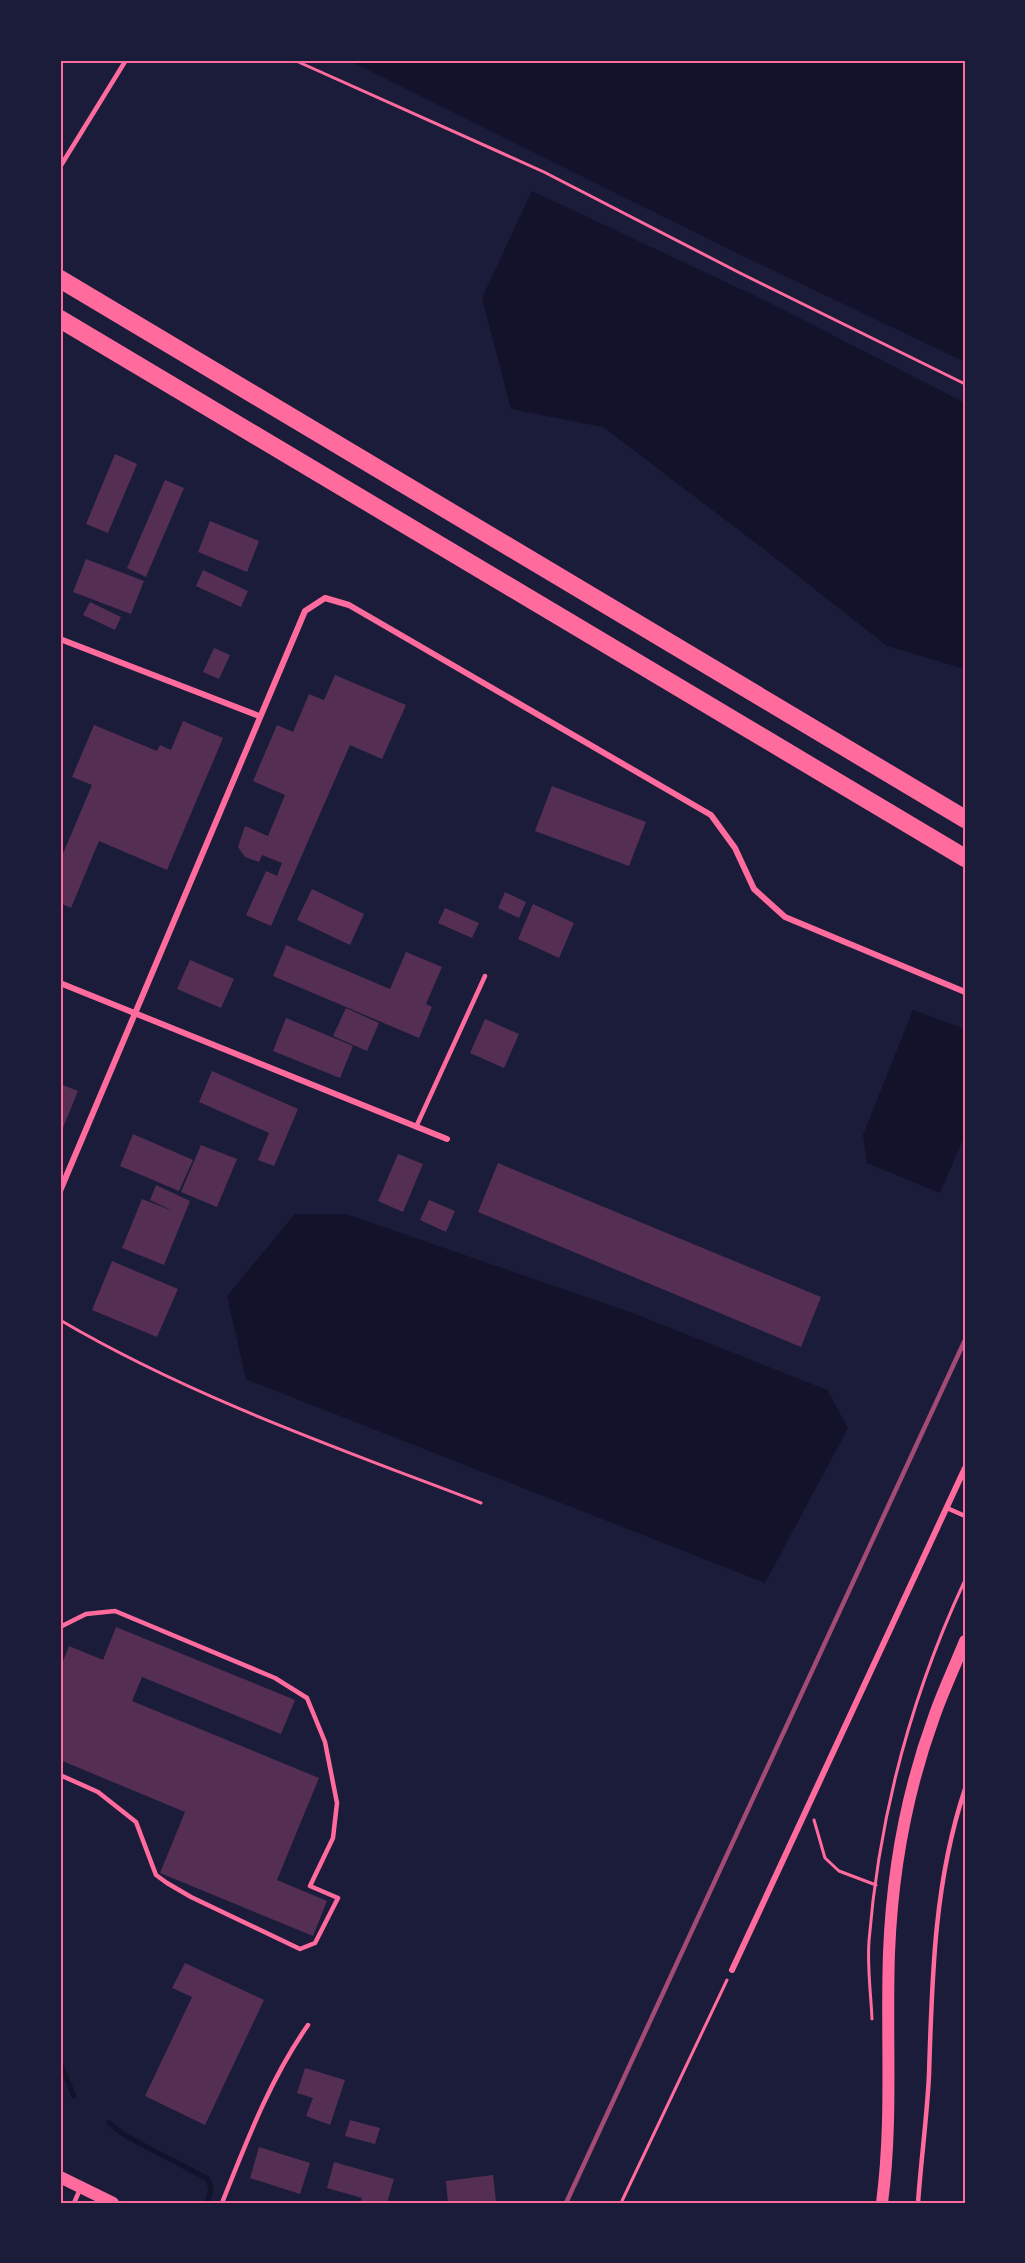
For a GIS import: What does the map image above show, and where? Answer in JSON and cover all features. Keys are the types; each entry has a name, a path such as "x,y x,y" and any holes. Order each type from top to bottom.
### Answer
{"highway":[{"path":"60,279 965,819"},
{"path":"60,319 965,858"}],"main road":[{"path":"882,2203 887,2164 889,1952 898,1858 918,1767 934,1717 965,1641"},
{"path":"60,2177 113,2203"}],"street":[{"path":"60,1191 305,610 325,598 349,605 711,815 735,848 754,889 785,917 965,992"},
{"path":"60,639 259,716"},
{"path":"60,983 447,1139"},
{"path":"732,1970 965,1468"}],"lane":[{"path":"60,167 126,60"},
{"path":"416,1127 485,976"},
{"path":"947,1508 965,1516"},
{"path":"60,1628 86,1614 115,1611 275,1678 308,1698 325,1742 337,1803 333,1838 310,1886 338,1898 315,1943 300,1949 191,1897 167,1883 156,1875 136,1822 98,1792 60,1775"},
{"path":"918,2203 929,2077 936,1929 948,1847 965,1789"},
{"path":"222,2203 250,2132 296,2042 308,2025"},
{"path":"74,2203 81,2187"}],"path":[{"path":"294,60 544,172 740,273 965,384"},
{"path":"60,1320 96,1341 209,1396 322,1443 481,1503"},
{"path":"809,1801 825,1858 839,1871 876,1885"},
{"path":"621,2203 732,1970"}],"shaded area":[{"path":"348,60 965,60 965,362 720,245"},
{"path":"532,191 766,301 965,403 965,669 887,646 603,427 511,409 482,298"},
{"path":"913,1010 965,1029 965,1135 940,1193 867,1163 863,1135"},
{"path":"295,1214 346,1214 635,1314 827,1390 848,1428 765,1583 246,1379 227,1296"}],"building":[{"path":"115,454 137,464 108,533 86,524"},
{"path":"165,480 184,488 146,577 127,568"},
{"path":"210,521 259,541 247,572 198,552"},
{"path":"86,559 144,581 131,614 73,592"},
{"path":"203,570 248,591 241,607 196,586"},
{"path":"90,602 121,617 115,630 83,615"},
{"path":"214,648 230,655 219,679 203,672"},
{"path":"335,675 406,705 382,759 350,745 271,926 246,915 266,871 277,876 282,863 262,855 259,862 245,857 238,847 245,826 268,836 285,795 253,781 277,725 293,732 309,694 324,700"},
{"path":"183,721 223,738 167,870 99,841 71,908 60,903 60,856 62,856 92,785 72,777 94,725 157,751 160,745 171,750"},
{"path":"552,786 646,822 629,866 535,831"},
{"path":"312,889 364,914 350,945 297,920"},
{"path":"505,892 526,902 519,918 498,908"},
{"path":"533,904 574,923 559,958 518,939"},
{"path":"445,908 479,923 472,938 438,923"},
{"path":"286,945 390,989 406,952 442,967 426,1004 432,1007 419,1038 273,976"},
{"path":"190,960 234,979 221,1008 177,989"},
{"path":"346,1008 379,1023 367,1051 333,1036"},
{"path":"286,1018 353,1046 340,1078 273,1051"},
{"path":"485,1019 519,1034 504,1068 470,1053"},
{"path":"212,1071 298,1109 274,1166 258,1160 269,1133 199,1102"},
{"path":"60,1084 78,1091 60,1135"},
{"path":"133,1134 193,1160 179,1191 120,1166"},
{"path":"201,1145 237,1159 217,1207 181,1192"},
{"path":"398,1154 423,1164 403,1212 378,1201"},
{"path":"498,1163 821,1297 801,1347 478,1212"},
{"path":"156,1185 190,1201 164,1265 122,1248 142,1199 173,1211 150,1200"},
{"path":"429,1200 455,1211 446,1232 420,1220"},
{"path":"112,1261 178,1289 157,1337 92,1310"},
{"path":"116,1627 295,1700 281,1734 142,1677 132,1701 319,1778 277,1880 327,1901 313,1936 160,1873 185,1812 60,1760 60,1669 69,1646 103,1660"},
{"path":"185,1963 264,2000 205,2125 145,2096 192,1997 172,1988"},
{"path":"305,2068 345,2080 330,2125 306,2116 313,2098 297,2093"},
{"path":"350,2120 380,2128 375,2144 345,2136"},
{"path":"259,2147 310,2163 300,2194 250,2178"},
{"path":"334,2162 394,2179 387,2203 360,2203 362,2198 327,2188"},
{"path":"493,2175 496,2201 448,2203 446,2181"}],"waterway":[{"path":"60,2063 74,2096"},
{"path":"109,2123 126,2136 208,2179 211,2189 207,2203"}],"railway":[{"path":"566,2203 965,1340"}]}
